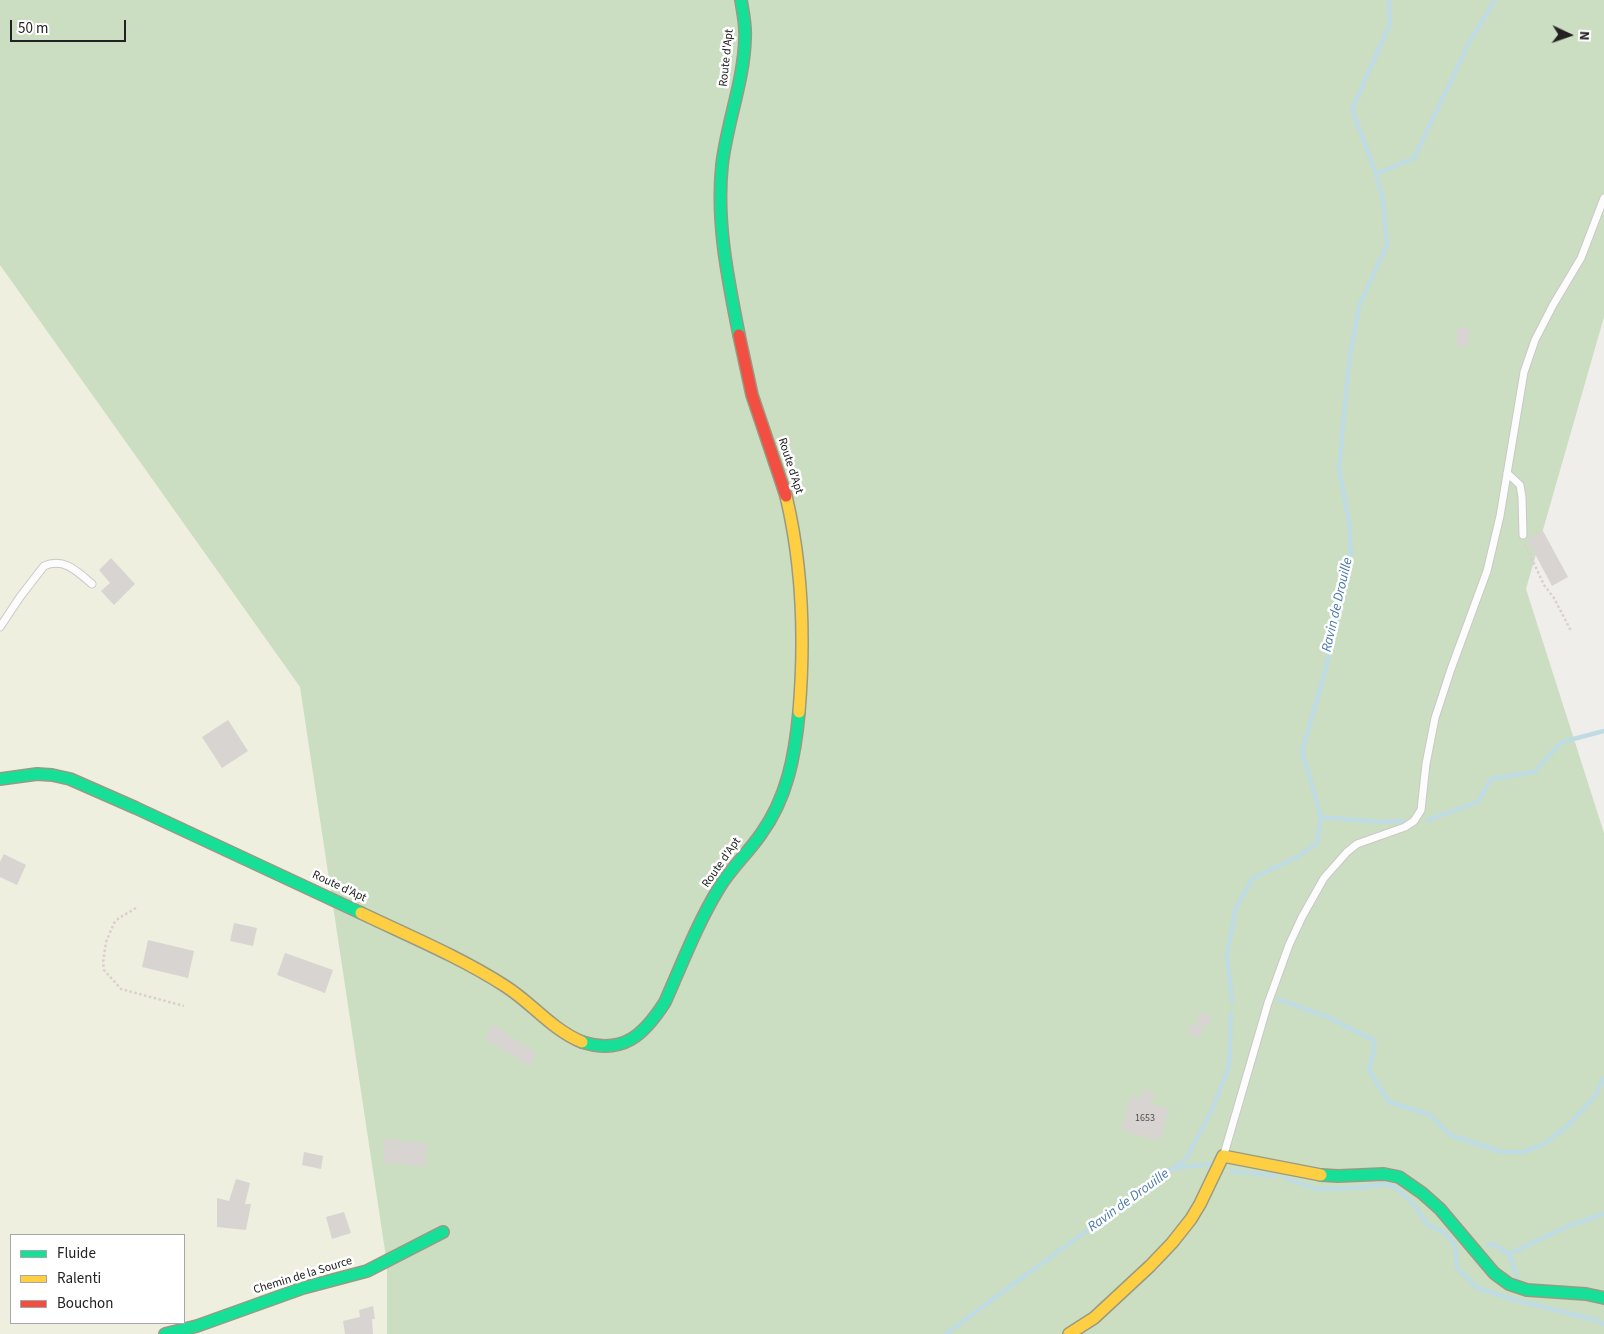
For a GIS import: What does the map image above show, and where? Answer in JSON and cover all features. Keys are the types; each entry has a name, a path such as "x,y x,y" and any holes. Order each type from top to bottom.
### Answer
{"main road":[{"name":"Route d'Apt","path":"0,779 46,773 96,789 367,916 493,978 521,997 549,1022 574,1039 584,1043 606,1047 618,1046 635,1038 644,1031 656,1018 665,1002 720,887 739,859 761,834 782,797 788,780 794,750 799,712 803,620 797,549 789,509 751,392 731,296 722,236 721,179 725,146 741,80 745,42 742,0"},
{"path":"1069,1334 1094,1318 1175,1240 1196,1210 1215,1176 1223,1156 1313,1174 1338,1176 1384,1174 1399,1177 1422,1193 1440,1209 1494,1273 1509,1284 1527,1290 1586,1294 1604,1298"},
{"name":"Chemin de la Source","path":"165,1334 197,1326 303,1288 367,1271 443,1232"}],"lane":[{"path":"1223,1156 1268,1003 1283,961 1302,917 1324,878 1357,844 1405,827 1414,821 1421,810 1426,764 1435,718 1487,571 1500,516 1522,384 1535,340 1581,258 1604,198"},
{"path":"1507,473 1520,485 1523,535"},
{"path":"0,627 44,566 63,563 72,567 92,584"}],"path":[{"path":"1523,535 1526,547 1544,585 1554,598 1571,631"},
{"path":"136,908 114,923 106,942 104,970 121,989 184,1006"}],"green space":[{"path":"0,0 1604,0 1604,317 1526,589 1604,833 1604,1334 387,1334 387,1264 300,687 0,265"},
{"path":"0,265 300,687 387,1264 387,1334 0,1334"}],"building":[{"path":"1458,327 1470,329 1468,346 1456,345"},
{"path":"1543,531 1568,577 1552,586 1527,539"},
{"path":"111,558 135,584 114,605 101,591 110,583 99,570"},
{"path":"228,720 248,751 222,768 202,737"},
{"path":"4,854 26,865 17,885 0,877 0,862"},
{"path":"234,923 257,928 253,946 230,941"},
{"path":"148,940 194,951 188,978 142,967"},
{"path":"285,953 333,970 325,993 277,975"},
{"path":"1199,1012 1213,1016 1209,1027 1196,1024"},
{"path":"1191,1023 1204,1027 1200,1038 1187,1034"},
{"path":"492,1024 536,1053 530,1067 485,1039"},
{"path":"1144,1089 1155,1093 1152,1104 1169,1108 1160,1141 1121,1130 1131,1096 1141,1099"},
{"path":"384,1139 427,1143 425,1167 384,1162"},
{"path":"304,1152 323,1156 321,1169 302,1165"},
{"path":"236,1179 250,1183 245,1204 251,1204 246,1230 217,1227 217,1198 229,1201"},
{"path":"344,1212 351,1233 332,1239 326,1217"},
{"path":"373,1306 375,1319 372,1319 373,1334 345,1334 343,1321 360,1317 359,1310"}],"waterway":[{"name":"Ravin de Drouille","path":"1232,1002 1227,954 1236,908 1253,878 1297,857 1317,843 1321,817 1302,751 1323,679 1351,560 1349,521 1339,469 1349,361 1359,306 1387,245 1383,199 1376,174 1352,109 1390,24 1389,0"},
{"path":"1376,174 1414,158 1471,39 1495,0"},
{"path":"1428,820 1478,802 1491,779 1534,772 1562,742 1604,731"},
{"path":"1321,817 1378,822 1404,821"},
{"path":"1278,999 1330,1018 1373,1040 1375,1045 1369,1070 1389,1102 1430,1115 1450,1135 1502,1152 1523,1152 1544,1144 1568,1126 1595,1096 1604,1078"},
{"name":"Ravin de Drouille","path":"946,1334 1186,1159 1212,1110 1229,1066 1231,1013"},
{"path":"1175,1168 1211,1164"},
{"path":"1232,1171 1275,1176"},
{"path":"1285,1178 1316,1189 1355,1188 1386,1184 1398,1189 1414,1205 1428,1225 1444,1232 1455,1245 1457,1267 1477,1288 1519,1301 1596,1320 1604,1324"},
{"path":"1488,1245 1493,1244 1509,1254 1568,1226 1604,1214"},
{"path":"1509,1254 1517,1276"}],"traffic: fast":[{"path":"739,335 724,251 721,187 724,149 739,86 744,54 745,28 741,0"},
{"path":"582,1042 609,1046 621,1044 640,1033 665,1002 690,944 711,902 729,874 761,834 777,806 792,760 799,712"},
{"path":"0,779 37,774 70,779 361,913"},
{"path":"1321,1175 1384,1174 1399,1177 1422,1193 1440,1209 1494,1273 1509,1284 1527,1290 1586,1294 1604,1298"},
{"path":"165,1334 197,1326 303,1288 367,1271 443,1232"}],"traffic: slow":[{"path":"786,496 796,550 801,604 802,658 799,712"},
{"path":"361,913 488,975 515,993 551,1023 582,1042"},
{"path":"1069,1334 1094,1318 1172,1243 1200,1204 1223,1156 1321,1175"}],"traffic: jam":[{"path":"739,335 752,395 786,496"}]}
